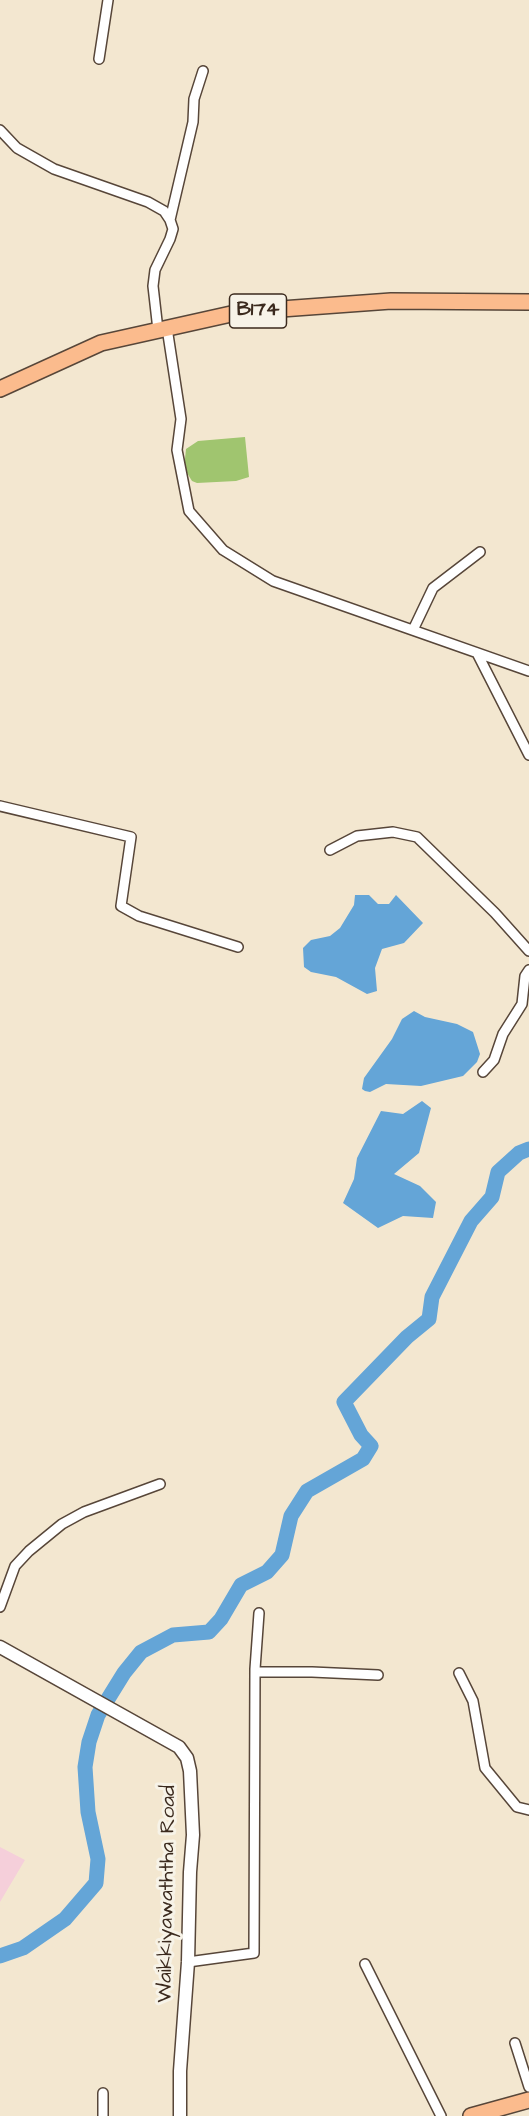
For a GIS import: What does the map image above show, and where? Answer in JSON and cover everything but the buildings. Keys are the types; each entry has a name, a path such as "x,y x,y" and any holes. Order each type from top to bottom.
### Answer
{"main road":[{"name":"B174","path":"0,389 101,343 240,312 391,301 529,302"},
{"path":"471,2116 529,2100"}],"street":[{"path":"99,59 108,0"},
{"path":"170,220 193,122 194,99 203,71"},
{"path":"0,130 4,139 54,169 148,202 164,212 170,220 173,229 155,270 154,278 162,329 181,418 177,450 189,511 223,550 273,581 529,671"},
{"path":"413,630 433,588 480,552"},
{"path":"477,653 529,755"},
{"path":"0,806 131,837 121,906 139,916 238,947"},
{"path":"330,850 357,836 393,832 417,837 495,913 529,951"},
{"path":"483,1072 494,1060 502,1034 522,1004 525,976 529,970"},
{"path":"0,1607 15,1566 29,1551 62,1524 84,1512 160,1484"},
{"path":"188,1962 254,1953 255,1672 259,1613"},
{"name":"Waikkiyawaththa Road","path":"0,1647 179,1747 187,1758 194,1834 180,2071 180,2116"},
{"path":"255,1672 378,1675"},
{"path":"459,1673 473,1701 485,1768 517,1807 529,1809"},
{"path":"365,1964 441,2116"},
{"path":"515,2043 529,2087"},
{"path":"102,2116 103,2093"}],"shaded area":[{"path":"0,1847 25,1860 0,1902"}],"green space":[{"path":"245,437 249,477 236,481 197,483 192,481 184,468 186,449 198,441"}],"water":[{"path":"355,895 369,895 378,904 389,904 396,895 423,923 404,943 382,949 375,968 377,991 367,994 336,977 311,972 304,967 303,948 311,940 330,936 340,928 354,905"},
{"path":"414,1011 425,1017 457,1024 473,1032 480,1054 477,1062 463,1076 421,1086 386,1084 370,1092 365,1091 362,1089 364,1078 392,1039 402,1019"},
{"path":"422,1101 431,1108 419,1153 394,1174 420,1186 436,1202 433,1218 403,1216 378,1228 343,1203 354,1179 357,1158 381,1111 403,1114"}],"waterway":[{"path":"0,1956 23,1948 65,1919 96,1883 98,1859 88,1812 85,1767 89,1742 98,1715 124,1673 141,1652 173,1635 209,1632 221,1619 241,1585 267,1572 282,1555 291,1516 307,1491 363,1459 371,1446 361,1435 344,1402 407,1337 429,1319 432,1297 471,1221 492,1197 498,1172 519,1153 529,1149"}]}
